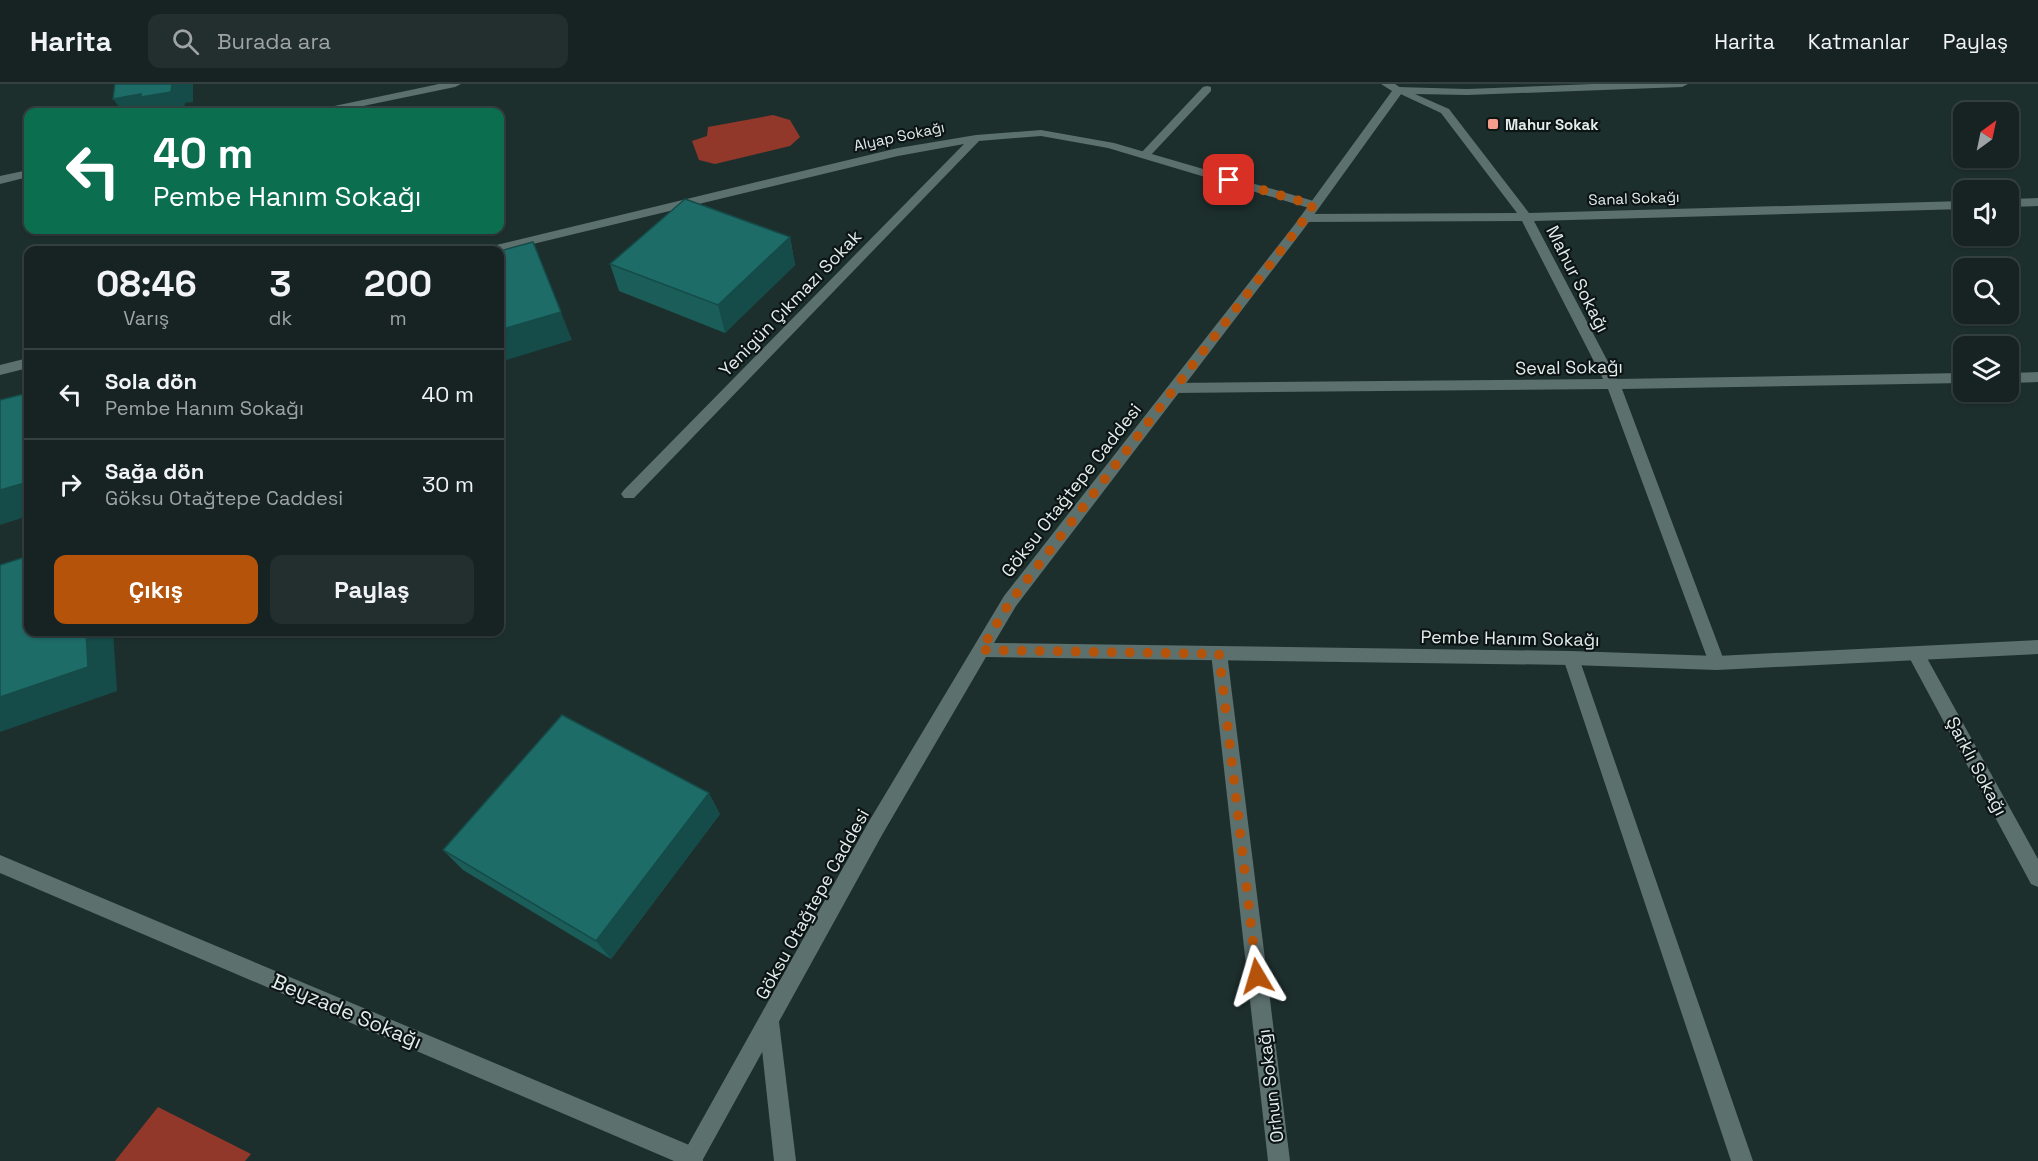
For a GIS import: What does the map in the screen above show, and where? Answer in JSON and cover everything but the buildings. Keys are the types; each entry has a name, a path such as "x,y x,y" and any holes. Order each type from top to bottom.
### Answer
{"street":[{"path":"339,108 455,84"},
{"path":"1393,87 1467,92 1682,84"},
{"name":"Göksu Otağtepe Caddesi","path":"692,1159 875,829 1010,602 1309,211 1393,87"},
{"name":"Mahur Sokağı","path":"1393,87 1445,111 1526,217 1613,384 1717,663"},
{"path":"1144,155 1207,88"},
{"name":"Alyap Sokağı","path":"504,247 898,152 976,138 1041,133 1110,145 1309,211"},
{"name":"Yenigün Çıkmazı Sokak","path":"629,494 976,138"},
{"path":"0,180 24,175"},
{"path":"2019,203 2038,202"},
{"name":"Sanal Sokağı","path":"1309,211 1526,217 1953,205"},
{"path":"0,370 24,364"},
{"path":"2019,378 2038,377"},
{"name":"Seval Sokağı","path":"1174,388 1953,378"},
{"name":"Pembe Hanım Sokağı","path":"981,650 1571,658 1717,663 2038,647"},
{"name":"Orhun Sokağı","path":"1219,654 1279,1161"},
{"name":"Şarklı Sokağı","path":"1916,654 2038,878"},
{"path":"1571,658 1742,1161"},
{"name":"Beyzade Sokağı","path":"0,864 692,1159"},
{"path":"769,1022 785,1161"}],"shaded area":[{"path":"773,115 790,120 800,137 790,146 715,164 699,160 692,141 707,136 708,127"},
{"path":"158,1107 251,1154 245,1161 115,1161"}],"place":[{"name":"Mahur Sokak","path":"1493,124"}],"route":[{"path":"1229,180 1313,205 1299,227 1010,602 981,650 1219,654 1257,976"}]}
